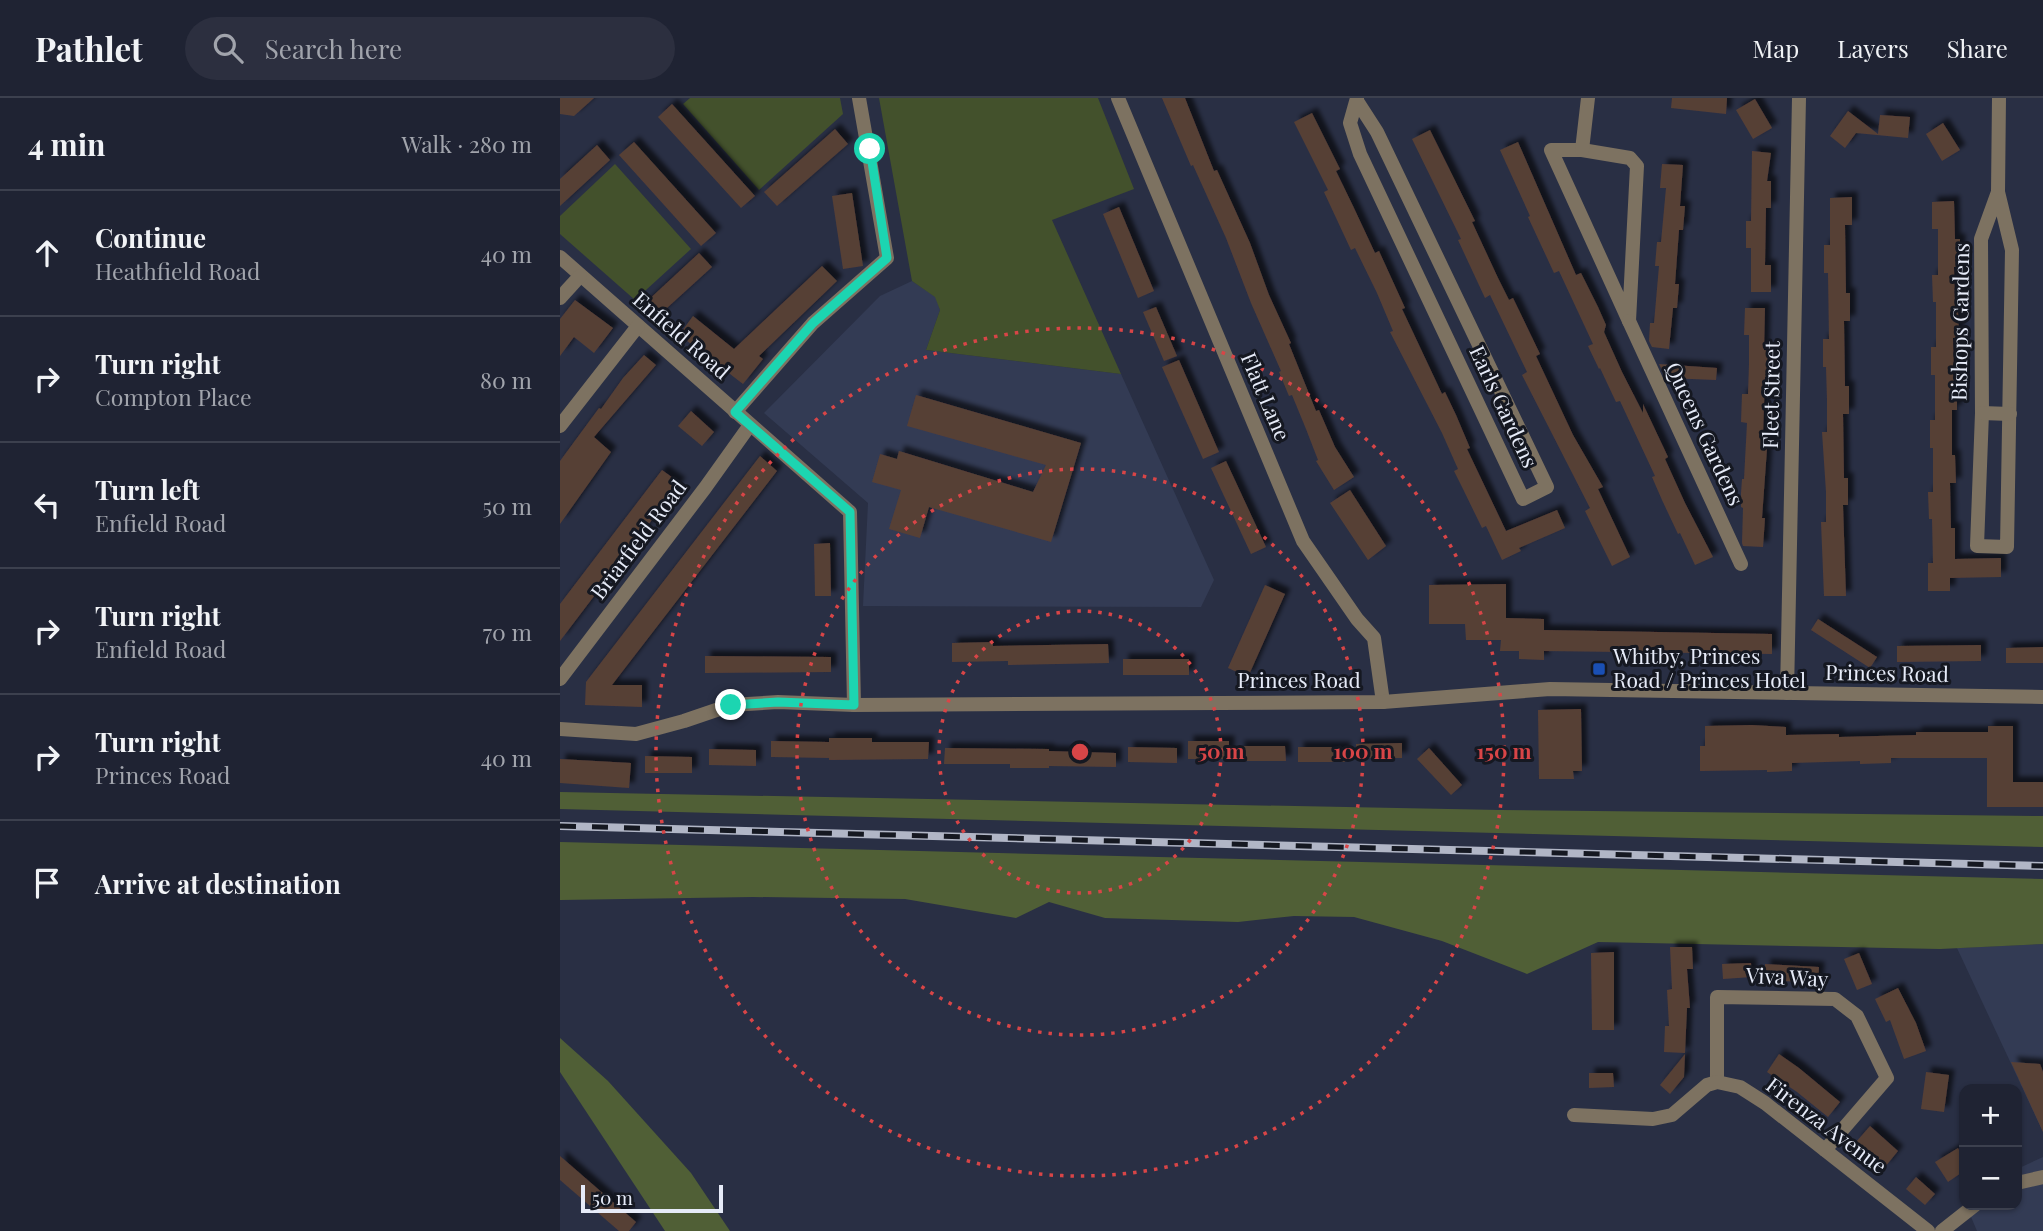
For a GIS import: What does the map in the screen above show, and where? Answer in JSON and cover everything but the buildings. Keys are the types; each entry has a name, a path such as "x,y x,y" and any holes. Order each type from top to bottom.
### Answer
{"street":[{"path":"735,412 813,323 887,258 859,98"},
{"name":"Flatt Lane","path":"1118,98 1303,541 1357,619 1374,638 1383,702"},
{"path":"1582,150 1588,98"},
{"name":"Fleet Street","path":"1787,694 1799,98"},
{"name":"Bishops Gardens","path":"1998,191 1981,240 1982,413 1977,546 2007,547 2012,250 1998,191 1999,98"},
{"name":"Earls Gardens","path":"1357,100 1377,132 1547,487 1522,499 1360,155 1350,123 1357,100"},
{"name":"Queens Gardens","path":"1629,321 1637,166 1630,158 1582,150 1551,150 1629,321 1741,564"},
{"name":"Enfield Road","path":"560,257 850,512 854,705"},
{"path":"560,298 580,275"},
{"path":"1442,327 1465,317"},
{"path":"560,426 638,326"},
{"name":"Bishops Gardens","path":"1982,413 2010,414"},
{"name":"Briarfield Road","path":"560,679 750,425"},
{"name":"Princes Road","path":"560,729 636,734 684,722 731,705 778,702 854,705 1383,702 1550,689 2043,697"},
{"name":"Viva Way","path":"1717,1082 1717,997 1835,999 1857,1016 1887,1078 1825,1150"},
{"path":"1574,1115 1653,1119 1672,1115 1707,1085 1717,1082"},
{"name":"Firenza Avenue","path":"1717,1082 1740,1087 1765,1103 1928,1231"},
{"path":"2022,1182 2043,1177"},
{"path":"1942,1231 1969,1210"}],"shaded area":[{"path":"912,281 936,297 940,310 926,350 1121,374 1214,580 1201,607 863,606 868,503 764,413 880,296"},
{"path":"2043,944 2043,1132 2022,1084 1957,948"},
{"path":"2043,1157 2043,1231 1977,1231 1968,1210 2022,1210 2022,1167"}],"green space":[{"path":"690,98 840,98 843,114 759,190 683,104"},
{"path":"879,98 1098,98 1134,189 1052,220 1121,374 926,350 940,310 935,297 912,281"},
{"path":"615,164 691,249 635,300 560,234 560,216"},
{"path":"560,792 1500,810 2043,816 2043,847 560,809"},
{"path":"560,842 2043,879 2043,944 1940,949 1598,942 1527,974 1442,941 1354,917 1294,916 1238,922 1105,918 1049,902 1016,918 905,899 753,897 560,900"},
{"path":"560,1038 608,1081 691,1173 730,1231 665,1231 560,1072"}],"railway":[{"path":"560,826 2043,866"}],"place":[{"name":"Whitby, Princes Road / Princes Hotel","path":"1599,669"}],"route":[{"path":"731,705 778,702 854,705 850,512 735,412 813,323 887,258 870,149"}]}
